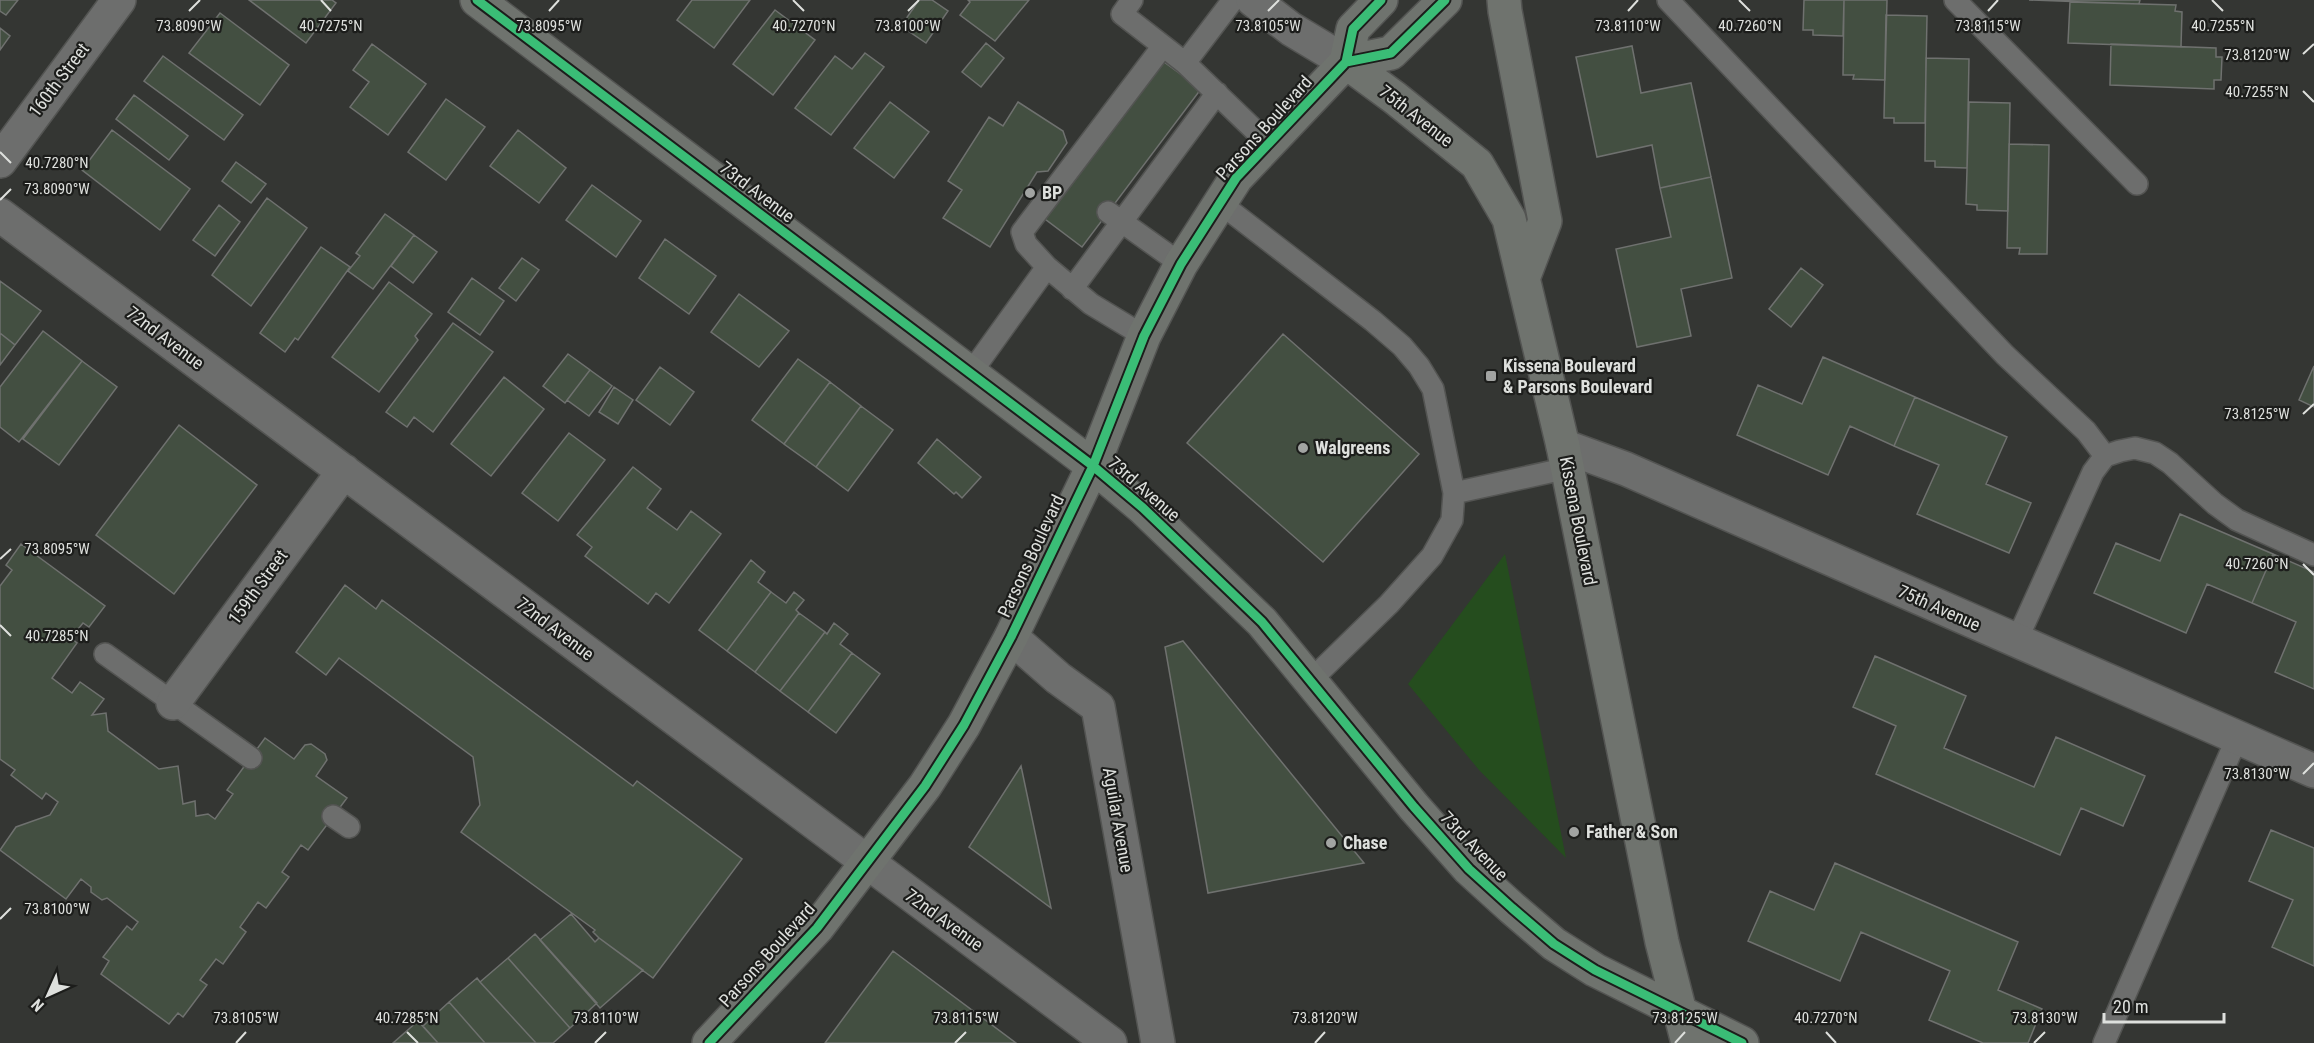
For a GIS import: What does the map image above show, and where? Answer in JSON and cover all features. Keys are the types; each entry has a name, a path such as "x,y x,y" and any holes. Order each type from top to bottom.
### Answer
{"street":[{"name":"160th Street","path":"0,161 119,0"},
{"name":"73rd Avenue","path":"477,0 1093,466 1143,508 1226,585 1262,622 1422,816 1470,869 1554,944 1684,1028 1742,1043"},
{"name":"75th Avenue","path":"1252,0 1291,29 1346,62 1477,164 1509,219 1524,276"},
{"path":"1381,0 1353,29 1346,62 1391,53 1445,0"},
{"path":"1504,0 1545,221 1524,276"},
{"name":"Parsons Boulevard","path":"709,1043 817,928 868,864 948,751 1011,637 1093,466 1144,336 1181,264 1236,178 1346,62"},
{"name":"72nd Avenue","path":"0,214 1110,1043"},
{"name":"Kissena Boulevard","path":"1524,276 1565,457 1662,942 1684,1028"},
{"name":"75th Avenue","path":"1565,457 1626,469 2314,771"},
{"name":"159th Street","path":"174,703 344,471"},
{"name":"Aguilar Avenue","path":"1011,637 1058,678 1098,707 1158,1043"}],"lane":[{"path":"1132,0 1122,14 1185,63 1269,144"},
{"path":"1185,63 1233,0"},
{"path":"1668,0 2006,355 2086,431 2104,456"},
{"path":"1955,0 2137,184"},
{"path":"1144,336 1091,304 1072,289 1026,244 1022,232 1068,180 1103,135 1130,98 1162,46"},
{"path":"1072,289 1114,217 1177,134 1217,93"},
{"path":"1220,203 1373,321 1402,346 1419,366 1433,388 1454,494 1452,519 1432,556 1389,604 1311,680"},
{"path":"1114,217 1181,264"},
{"path":"970,374 1047,267"},
{"path":"2016,642 2082,494 2104,456 2135,448 2155,453 2170,463 2214,504 2237,520 2314,555"},
{"path":"1454,494 1565,457"},
{"path":"105,654 251,758"},
{"path":"2104,1043 2237,738"}],"green space":[{"path":"1505,554 1566,858 1479,770 1408,684"}],"building":[{"path":"0,0 18,0 6,15 0,11"},
{"path":"249,0 332,0 336,3 306,43"},
{"path":"692,0 750,0 714,48 677,20"},
{"path":"919,0 932,0 948,11 926,43 901,26"},
{"path":"968,0 1029,0 995,41 960,15 970,2"},
{"path":"1804,0 1844,0 1843,36 1813,35 1813,30 1803,30"},
{"path":"1844,0 1887,0 1885,80 1853,79 1854,75 1843,75"},
{"path":"2029,0 2140,0 2139,4"},
{"path":"2070,2 2176,5 2175,11 2182,12 2181,47 2068,43"},
{"path":"775,10 815,40 773,95 733,64"},
{"path":"220,13 289,65 260,105 189,53"},
{"path":"1886,15 1927,16 1925,123 1894,123 1894,118 1884,118"},
{"path":"0,28 10,36 0,50"},
{"path":"986,43 1004,58 981,87 962,72"},
{"path":"372,44 426,84 388,135 350,107 369,82 353,70"},
{"path":"2111,44 2216,48 2216,57 2222,57 2221,80 2214,80 2214,89 2110,85"},
{"path":"1632,46 1641,93 1691,83 1711,177 1660,188 1652,145 1597,157 1576,57"},
{"path":"865,53 884,67 831,135 795,108 835,56 852,69"},
{"path":"163,56 243,115 224,140 144,81"},
{"path":"1926,58 1969,59 1967,168 1935,167 1935,161 1925,161"},
{"path":"1164,62 1201,89 1082,247 1045,219"},
{"path":"134,95 188,136 169,160 116,119"},
{"path":"446,99 485,127 446,180 408,152"},
{"path":"890,102 929,132 894,178 854,148"},
{"path":"1018,102 1063,131 1067,143 1048,171 1037,172 990,247 943,218 962,190 948,181 989,117 1003,126"},
{"path":"1969,102 2010,103 2008,211 1977,210 1977,205 1966,204"},
{"path":"112,130 190,189 160,230 82,170"},
{"path":"518,130 566,168 539,203 490,166"},
{"path":"2009,144 2049,145 2047,254 2019,254 2020,248 2007,248"},
{"path":"236,162 266,184 251,203 222,181"},
{"path":"1711,177 1732,278 1681,289 1691,336 1637,347 1616,249 1671,237 1660,188"},
{"path":"592,185 641,221 616,257 566,220"},
{"path":"267,198 307,228 251,306 212,275"},
{"path":"219,205 240,222 215,256 193,240"},
{"path":"385,214 414,235 373,289 348,271 360,256 356,253"},
{"path":"414,235 437,252 413,283 391,266"},
{"path":"665,239 716,276 689,314 639,278"},
{"path":"321,247 350,267 298,340 295,338 285,352 260,333"},
{"path":"522,258 539,270 516,301 499,288"},
{"path":"1801,268 1823,285 1791,327 1769,309"},
{"path":"472,278 504,301 480,335 448,312"},
{"path":"0,281 41,311 15,345 0,333"},
{"path":"389,282 432,314 415,336 418,340 379,392 332,357"},
{"path":"739,294 789,331 759,367 711,332"},
{"path":"453,323 493,352 433,432 414,417 407,427 386,412"},
{"path":"43,331 82,361 19,442 0,427 0,387"},
{"path":"0,333 15,345 0,365"},
{"name":"Walgreens","path":"1283,334 1419,454 1323,562 1187,443"},
{"path":"568,354 590,370 565,403 543,386"},
{"path":"1823,357 1915,397 1894,446 1850,426 1828,475 1737,435 1758,385 1802,404"},
{"path":"798,359 830,382 784,444 752,420"},
{"path":"82,361 117,387 59,465 23,439"},
{"path":"2314,366 2314,407 2299,400"},
{"path":"660,367 694,392 670,425 636,400"},
{"path":"590,370 612,386 589,416 567,400"},
{"path":"504,377 544,409 491,476 451,444"},
{"path":"830,382 861,406 816,467 784,444"},
{"path":"614,387 633,400 618,424 599,412"},
{"path":"1915,397 2007,437 1986,484 2031,503 2009,553 1917,514 1939,465 1894,446"},
{"path":"861,406 893,430 848,491 816,467"},
{"path":"179,425 257,485 174,594 96,535"},
{"path":"569,433 605,460 558,521 522,493"},
{"path":"937,439 981,477 962,498 956,492 954,494 918,463"},
{"path":"633,467 661,489 647,508 677,530 691,511 721,534 669,603 656,593 648,604 585,556 592,547 577,535"},
{"path":"2180,514 2273,554 2252,603 2207,584 2186,633 2094,593 2116,543 2160,561"},
{"path":"21,544 105,606 89,627 83,623 71,638 77,643 52,678 72,693 80,682 104,699 92,715 106,713 108,731 159,769 178,766 183,804 195,801 196,816 208,814 215,819 233,794 227,790 265,738 294,759 305,745 311,744 325,754 327,760 316,776 347,798 308,850 301,845 282,872 289,877 266,908 258,902 240,927 246,932 223,964 216,959 200,980 207,985 183,1017 178,1013 169,1024 101,974 109,961 103,957 127,926 132,930 138,922 107,898 102,900 91,892 91,887 81,879 66,899 0,850 16,827 50,815 58,802 46,793 42,799 11,775 15,770 0,759 0,586 12,570 6,565"},
{"path":"2273,554 2314,572 2314,689 2275,672 2296,622 2252,603"},
{"path":"751,560 765,572 758,582 771,592 727,651 699,630"},
{"path":"345,585 376,609 382,600 633,786 637,781 742,859 653,978 599,938 593,932 595,930 461,832 480,805 473,757 339,658 326,675 296,652"},
{"path":"771,592 786,603 794,592 804,600 796,610 799,613 755,672 727,651"},
{"path":"799,613 825,632 780,691 755,672"},
{"path":"834,623 848,634 840,644 852,653 808,712 780,691"},
{"path":"1183,641 1364,863 1208,893 1165,647"},
{"path":"852,653 880,674 836,733 808,712"},
{"path":"1875,656 1966,696 1944,748 2034,787 2056,737 2145,776 2123,826 2081,808 2060,855 1876,774 1896,726 1853,707"},
{"path":"1021,766 1051,908 969,847"},
{"path":"2271,830 2314,848 2314,966 2272,947 2293,900 2249,881"},
{"path":"1835,863 2018,942 1998,990 2042,1009 2028,1043 1983,1043 1929,1020 1950,971 1861,932 1840,981 1748,941 1770,891 1814,910"},
{"path":"571,914 595,942 599,938 643,970 600,1008 540,940"},
{"path":"535,934 597,1003 570,1028 508,958"},
{"path":"893,951 1016,1043 825,1043"},
{"path":"508,958 570,1028 553,1043 536,1043 480,982"},
{"path":"477,978 536,1043 485,1043 449,1002"},
{"path":"449,1002 485,1043 438,1043 423,1026"},
{"path":"418,1021 438,1043 393,1043"}],"cycle path":[{"path":"477,0 1093,466 1143,508 1262,622 1414,807 1469,869 1554,944 1595,970 1742,1043"},
{"path":"709,1043 817,928 925,786 964,725 1011,637 1093,466 1144,336 1181,264 1236,178 1346,62 1353,29 1381,0"},
{"path":"1346,62 1391,53 1445,0"}],"place":[{"name":"BP","path":"1030,193"},
{"name":"Kissena Boulevard & Parsons Boulevard","path":"1491,376"},
{"name":"Walgreens","path":"1303,448"},
{"name":"Father & Son","path":"1574,832"},
{"name":"Chase","path":"1331,843"}]}
